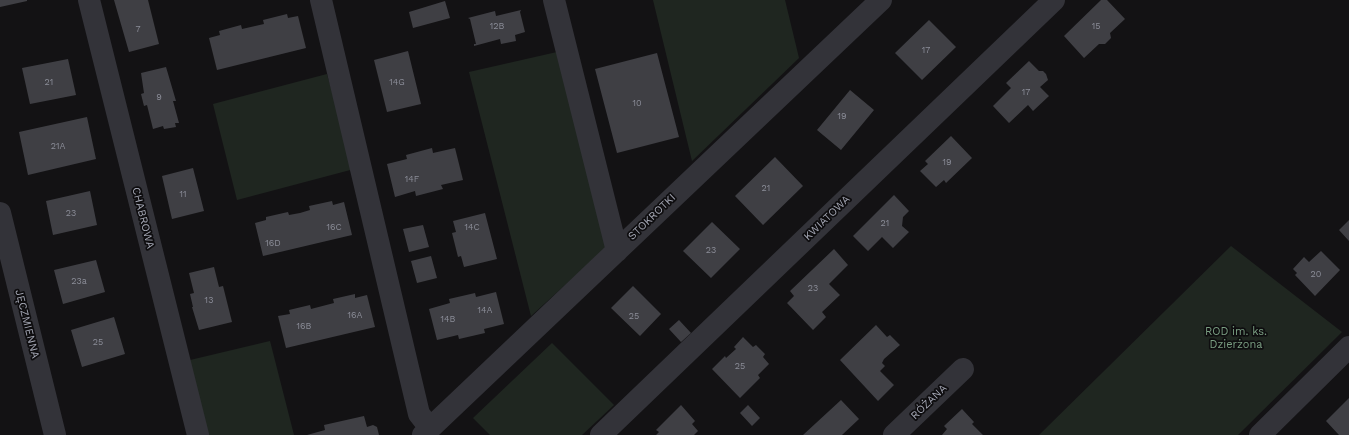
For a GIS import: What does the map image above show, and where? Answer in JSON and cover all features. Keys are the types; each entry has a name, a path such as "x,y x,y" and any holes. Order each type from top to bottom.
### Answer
{"street":[{"name":"CHABROWA","path":"89,0 198,435"},
{"path":"321,0 419,414 427,432"},
{"path":"554,0 616,251"},
{"name":"STOKROTKI","path":"427,432 881,0"},
{"name":"KWIATOWA","path":"601,435 1054,0"},
{"name":"JĘCZMIENNA","path":"0,213 55,435"},
{"path":"1260,435 1349,347"},
{"name":"RÓŻANA","path":"894,435 963,369"}],"green space":[{"path":"653,0 785,0 799,58 692,161"},
{"path":"557,52 608,246 531,316 469,72"},
{"path":"327,74 354,169 237,200 213,104"},
{"name":"ROD im. ks. Dzierżona","path":"1231,246 1342,332 1238,435 1039,435"},
{"path":"270,341 294,435 207,435 186,361"},
{"path":"552,343 614,405 582,435 490,435 473,418"}],"building":[{"path":"0,0 27,0 27,1 0,7"},
{"path":"114,0 148,0 159,44 129,52"},
{"path":"1101,0 1107,0 1125,19 1110,33 1111,38 1105,44 1099,44 1084,58 1064,36"},
{"path":"445,1 450,18 413,28 409,12"},
{"path":"521,10 520,12 525,32 515,35 516,41 501,44 500,39 474,46 474,44 476,44 470,19 468,18 495,11 496,16"},
{"path":"287,14 288,18 298,16 306,48 217,70 209,38 220,35 219,31 241,25 242,29 264,24 263,20"},
{"path":"929,20 956,47 922,80 895,53"},
{"path":"408,51 421,104 387,112 374,60"},
{"path":"657,53 679,137 617,153 595,69"},
{"path":"68,59 76,95 30,104 22,68"},
{"path":"1029,61 1039,71 1043,71 1046,74 1048,80 1040,87 1049,96 1033,111 1028,105 1009,123 993,106 1011,88 1006,83"},
{"path":"166,67 176,101 173,101 179,123 175,123 176,127 164,129 163,126 153,129 147,105 144,106 141,94 144,93 141,73"},
{"path":"850,90 874,110 841,150 817,130"},
{"path":"87,117 96,159 28,175 19,132"},
{"path":"951,136 972,158 946,183 944,180 936,187 920,171 928,164 925,161"},
{"path":"432,148 433,153 455,148 463,180 441,185 443,189 416,196 415,191 395,197 387,164 407,159 406,155"},
{"path":"775,157 803,186 763,225 735,196"},
{"path":"193,168 204,211 172,219 162,176"},
{"path":"90,191 97,225 53,235 46,201"},
{"path":"894,195 909,211 903,217 902,226 909,232 893,248 882,237 868,251 853,236"},
{"path":"332,201 333,205 344,202 352,235 263,256 255,223 266,220 266,217 288,212 289,215 300,213 310,210 309,206"},
{"path":"485,213 497,259 464,267 461,256 458,257 452,233 456,232 453,221"},
{"path":"1349,220 1349,241 1339,230"},
{"path":"712,222 740,249 711,278 683,251"},
{"path":"423,225 429,247 409,252 403,229"},
{"path":"834,249 848,265 829,284 840,295 822,312 826,317 813,330 787,303 794,296 790,291"},
{"path":"1321,251 1340,270 1315,296 1295,275 1297,273 1293,269 1304,257 1309,262"},
{"path":"431,256 437,278 417,283 411,261"},
{"path":"96,260 105,292 63,304 54,270"},
{"path":"214,267 219,287 223,286 232,322 199,330 192,307 190,294 194,293 189,273"},
{"path":"633,286 661,314 640,336 611,308"},
{"path":"496,292 504,324 484,329 485,333 459,339 458,335 437,340 429,309 450,303 449,299 475,293 476,297"},
{"path":"355,294 355,298 367,295 375,327 286,348 278,316 290,314 289,310 310,305 311,309 334,303 333,299"},
{"path":"114,317 125,354 82,367 71,330"},
{"path":"679,320 691,333 681,342 669,329"},
{"path":"876,325 887,337 890,335 900,345 884,359 882,363 885,366 880,371 894,385 878,401 840,360"},
{"path":"743,337 753,347 756,345 765,354 763,357 769,364 758,375 760,378 740,398 712,369 725,356 726,358 736,349 734,347"},
{"path":"1349,398 1349,435 1339,435 1326,421"},
{"path":"841,400 859,419 842,435 803,435"},
{"path":"681,405 695,421 692,424 698,431 694,435 656,435 659,432 656,430"},
{"path":"748,405 760,418 752,426 740,413"},
{"path":"962,409 974,422 972,424 983,435 942,435 947,429 944,426"},
{"path":"364,416 367,427 373,425 377,427 379,435 307,435 325,430 324,425"}]}
